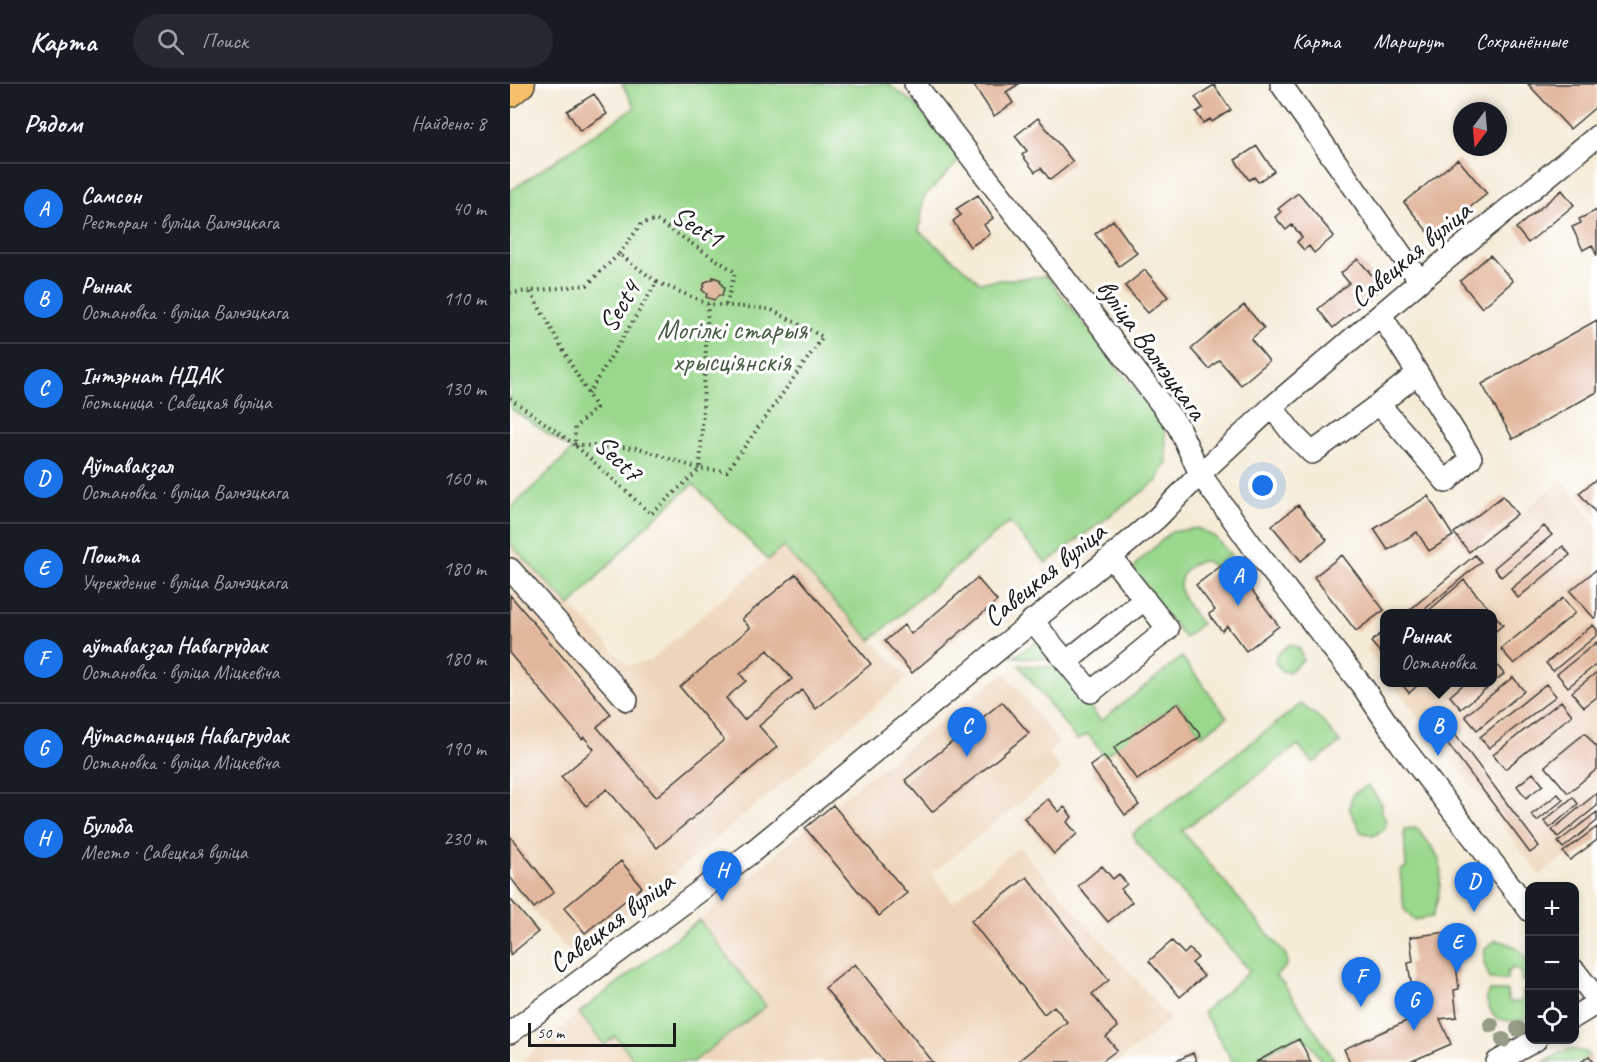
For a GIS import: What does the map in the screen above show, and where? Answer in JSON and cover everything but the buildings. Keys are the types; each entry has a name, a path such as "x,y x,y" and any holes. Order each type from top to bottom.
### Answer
{"main road":[{"path":"510,93 521,84"}],"street":[{"name":"вуліца Валчэцкага","path":"915,84 1178,426 1200,474 1256,551 1363,687 1401,744 1525,905"},
{"path":"1281,84 1420,281"},
{"name":"Савецкая вуліца","path":"510,1034 752,852 1111,557 1157,518 1272,406 1597,136"},
{"path":"1378,404 1446,482 1471,458 1381,315"},
{"path":"1272,406 1292,433 1312,453 1417,374"},
{"path":"1032,620 1090,692 1099,685 1168,629 1111,557"},
{"path":"510,569 627,700"},
{"path":"1066,662 1145,599"},
{"path":"1579,976 1597,1001 1579,1014"},
{"path":"1497,1062 1529,1044"}],"path":[{"name":"Sect1","path":"619,254 642,223 656,220 735,272 726,305"},
{"name":"Sect4","path":"619,254 657,282 588,394 530,291 587,285 619,254"},
{"path":"657,282 708,304 770,309 823,337 727,471 700,469 708,304"},
{"path":"510,293 530,291"},
{"path":"575,445 575,426 596,408 588,394"},
{"path":"510,398 575,445"},
{"name":"Sect7","path":"575,445 638,448 700,469 651,514 575,445"}],"shaded area":[{"path":"1562,479 1597,525 1597,833 1540,875 1395,687 1497,687 1497,609 1410,609"},
{"path":"510,544 628,665 650,661 783,547 908,678 574,958 510,884"},
{"path":"1380,636 1380,667 1366,648"},
{"path":"1005,672 1059,743 1049,752 1061,770 931,874 952,903 1019,847 1171,1019 1117,1062 693,1062 766,1006 616,1036 636,1062 521,1062 579,1013 699,920 833,805"}],"green space":[{"name":"Могілкі старыя хрысціянскія","path":"622,84 888,84 916,105 961,159 924,197 919,231 980,282 1047,276 1165,429 1167,462 1157,481 1046,563 1009,522 871,640 783,547 768,560 693,484 646,526 570,606 510,544 510,509 572,450 510,408 510,191 635,107"},
{"path":"1197,528 1215,537 1231,555 1214,567 1206,561 1194,563 1182,577 1180,584 1183,598 1201,624 1185,638 1134,574 1136,564 1171,532"},
{"path":"1038,641 1052,659 1013,657"},
{"path":"1290,644 1300,649 1303,660 1289,672 1282,671 1275,662 1276,656"},
{"path":"1182,657 1227,717 1201,736 1178,703 1104,756 1088,734 1077,740 1019,665 1058,667 1101,721"},
{"path":"1301,704 1322,720 1340,743 1313,763 1298,745 1182,831 1286,955 1286,965 1275,976 1283,983 1334,1059 1322,1062 1309,1042 1299,1036 1250,1062 1233,1062 1203,1012 1250,971 1137,843 1133,834"},
{"path":"1368,785 1382,804 1381,812 1386,820 1385,829 1373,836 1361,832 1349,808 1353,794"},
{"path":"1416,828 1437,855 1441,877 1432,917 1414,920 1404,909 1400,871 1406,867 1404,829"},
{"path":"699,920 766,1006 693,1062 636,1062 615,1036 604,1045 579,1013"},
{"path":"1496,940 1512,945 1521,952 1525,956 1525,981 1522,981 1521,972 1513,968 1507,973 1507,980 1490,979 1484,963 1485,949"},
{"path":"1489,991 1507,991 1511,1002 1520,1002 1525,992 1525,1019 1509,1021 1498,1019 1491,1011 1486,997"},
{"path":"1569,1049 1586,1052 1589,1056 1581,1062 1543,1062"}],"place":[{"name":"Самсон","path":"1238,606"},
{"name":"Рынак","path":"1438,756"},
{"name":"Інтэрнат НДАК","path":"967,757"},
{"name":"Бульба","path":"722,901"},
{"name":"Аўтавакзал","path":"1474,912"},
{"name":"Пошта","path":"1457,973"},
{"name":"аўтавакзал Навагрудак","path":"1361,1007"},
{"name":"Аўтастанцыя Навагрудак","path":"1414,1031"}]}
